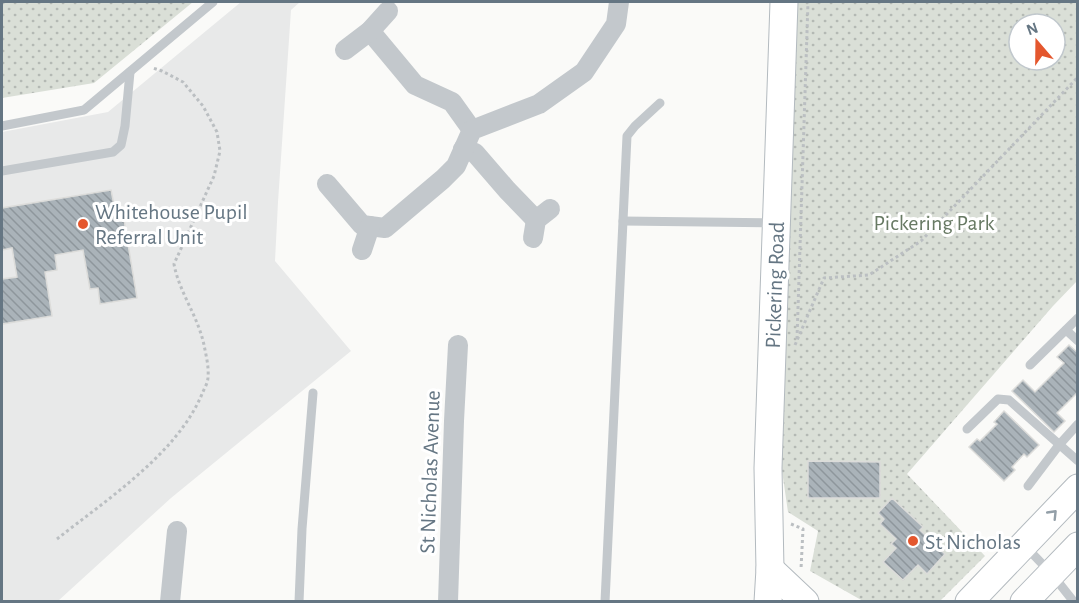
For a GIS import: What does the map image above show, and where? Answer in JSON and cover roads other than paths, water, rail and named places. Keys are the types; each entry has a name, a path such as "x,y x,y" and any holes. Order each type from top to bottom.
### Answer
{"street":[{"path":"327,184 362,225 385,228 456,166 472,130 539,104 584,72 616,24 620,2"},
{"name":"Pickering Road","path":"768,602 770,569 768,468 784,2"},
{"path":"345,50 370,31 388,11"},
{"path":"370,31 415,85 452,102 472,130"},
{"path":"463,149 475,153 507,190 540,222"},
{"path":"362,250 370,226"},
{"name":"St Nicholas Avenue","path":"448,602 458,345"},
{"path":"969,602 1077,488"},
{"path":"170,602 177,531"},
{"path":"1024,602 1077,546"},
{"path":"770,569 805,602"}],"lane":[{"path":"2,126 84,110 213,2"},
{"path":"2,171 113,152 121,145 130,72"},
{"path":"605,602 627,136 634,126 660,103"},
{"path":"623,221 776,223"},
{"path":"1030,365 1077,318"},
{"path":"1066,330 1077,341"},
{"path":"299,602 302,529 313,393"},
{"path":"967,429 998,399 1009,400 1077,461"},
{"path":"1028,486 1077,424"},
{"path":"1023,544 1052,573 1074,602"}],"place":[{"name":"Whitehouse Pupil Referral Unit","path":"83,224"},
{"name":"St Nicholas","path":"913,541"}],"park label":[{"name":"Pickering Park","path":"934,222"}]}
